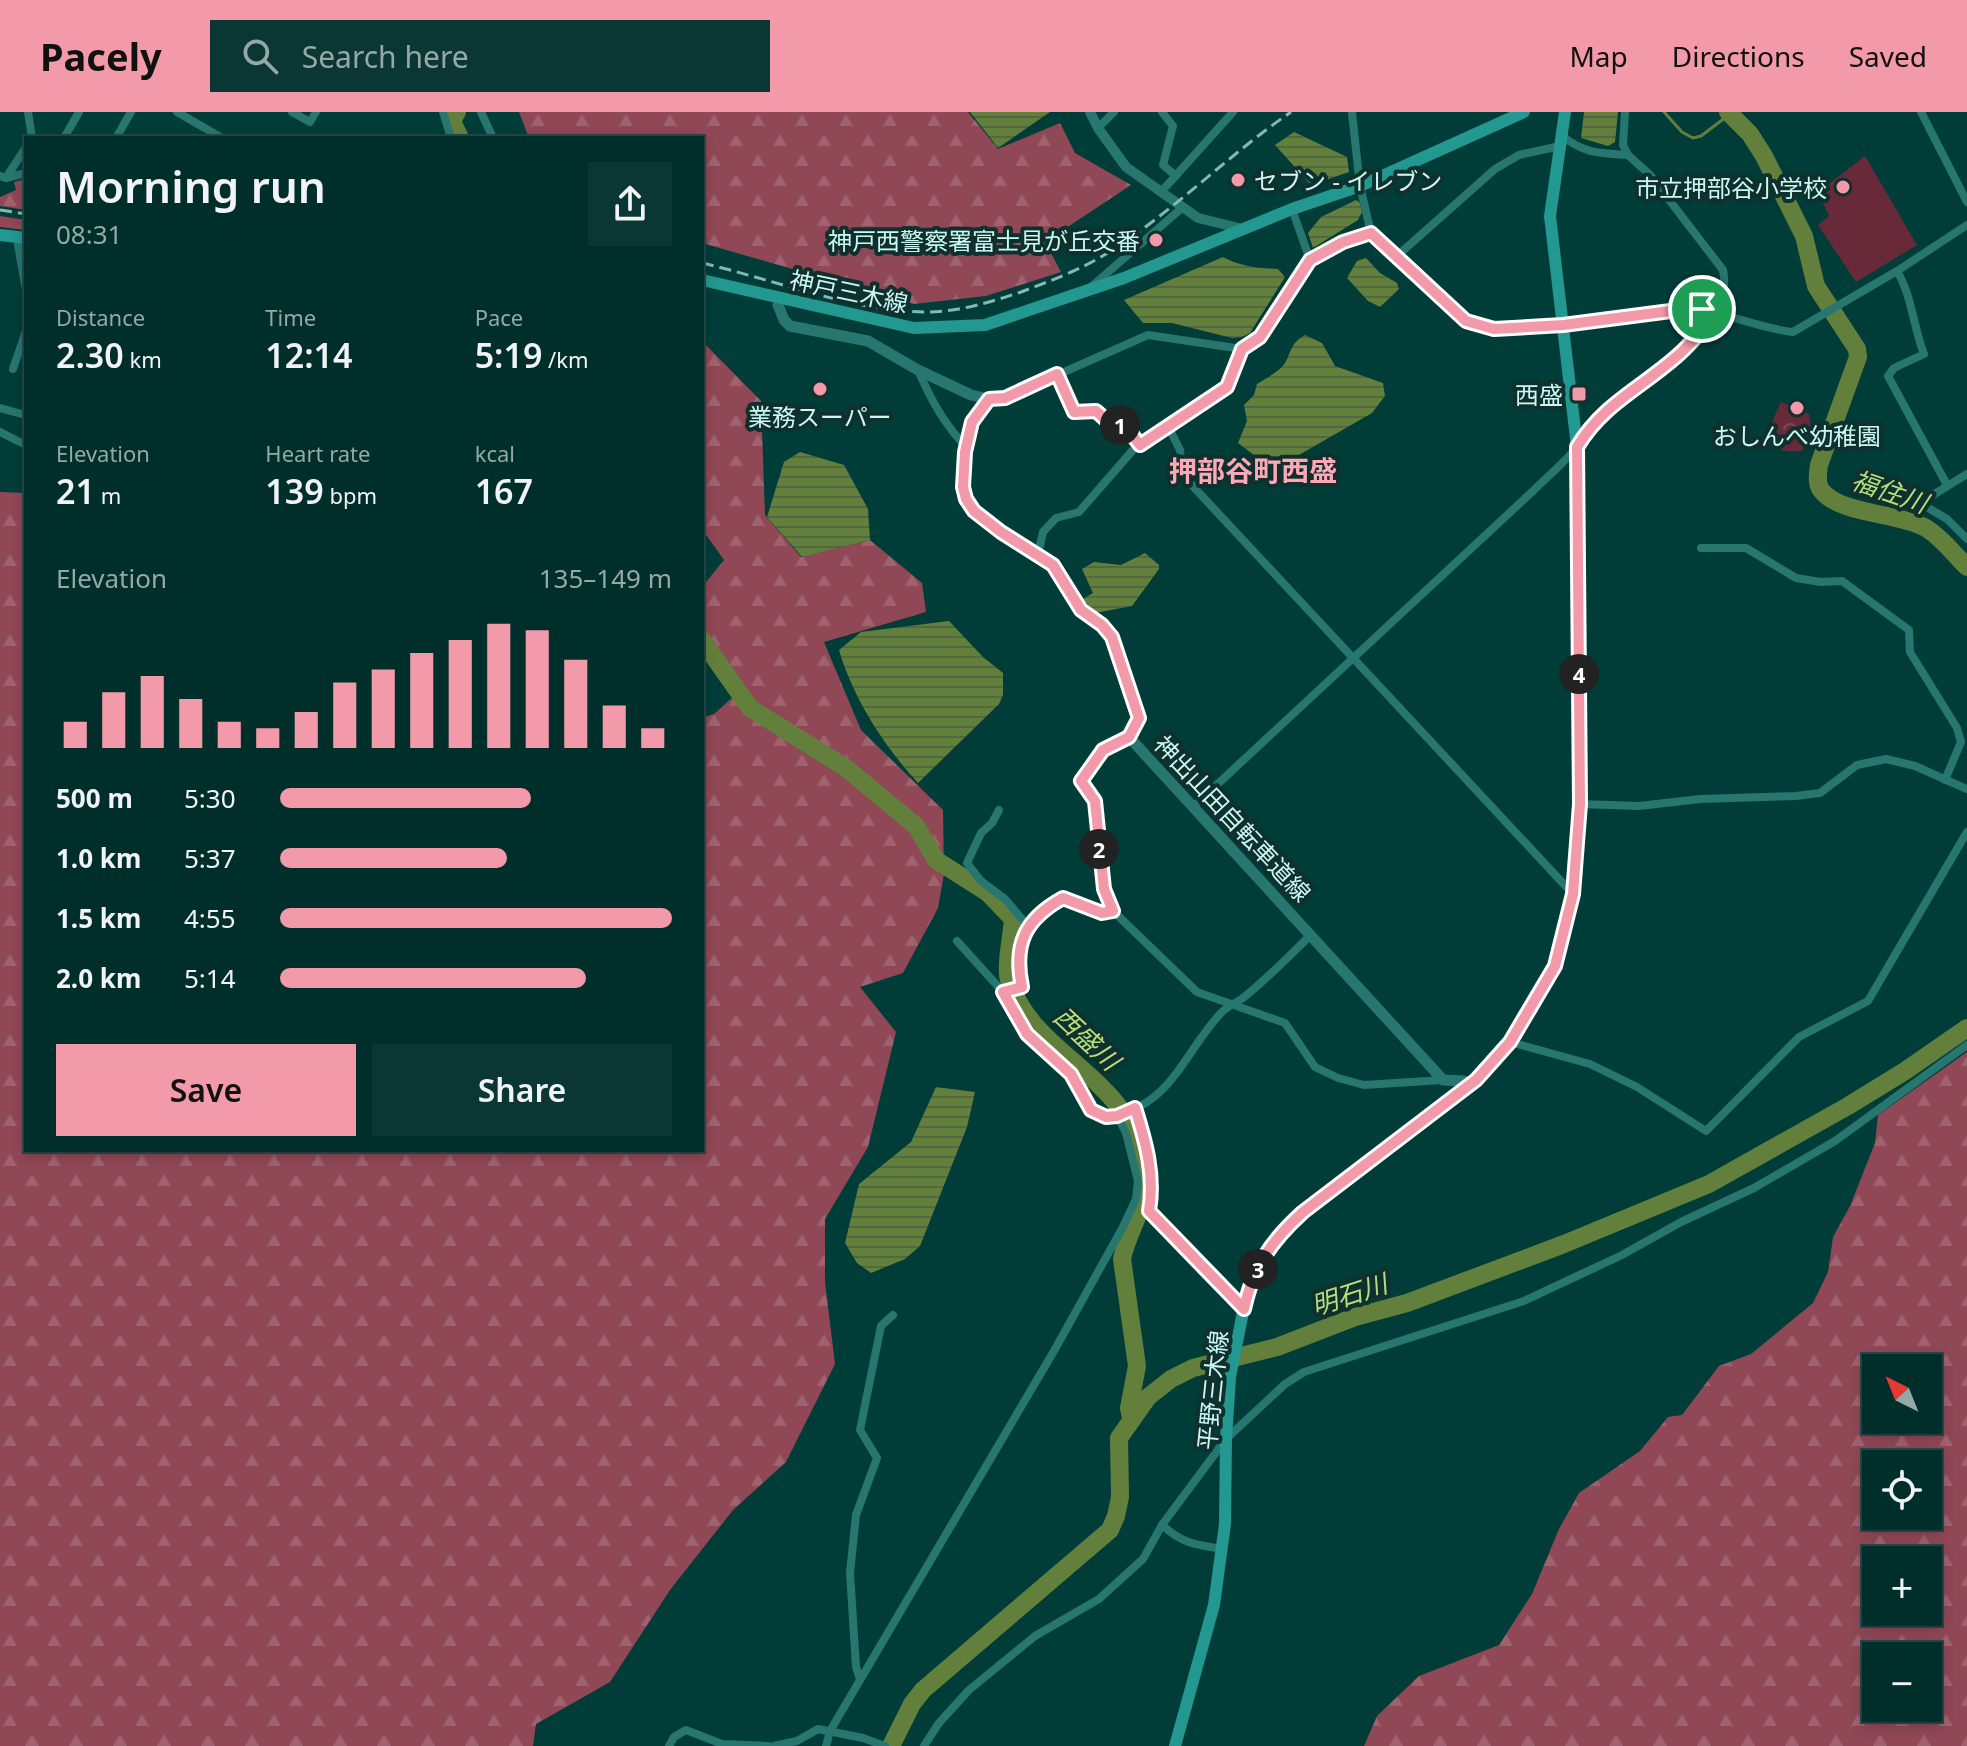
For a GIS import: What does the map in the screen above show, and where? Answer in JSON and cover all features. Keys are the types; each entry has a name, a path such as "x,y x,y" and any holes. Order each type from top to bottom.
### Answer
{"main road":[{"name":"神戸三木線","path":"704,281 778,302 914,328 985,325 1088,290 1292,209 1360,186 1524,112"},
{"name":"平野三木線","path":"1175,1746 1214,1605 1223,1549 1230,1377 1247,1292 1264,1254 1276,1237 1303,1212 1470,1080 1510,1042 1555,966 1573,894 1580,804 1577,447 1550,216 1565,112"},
{"path":"0,235 23,237"},
{"path":"778,302 784,320 790,326 868,341 918,370 971,395 989,399"},
{"name":"神出山田自転車道線","path":"989,399 972,422 963,487 966,499 974,511 1001,532 1053,565 1081,610 1102,625 1112,637 1139,718 1129,737 1443,1080"},
{"path":"1443,1080 1470,1080"}],"street":[{"path":"28,112 32,136"},
{"path":"65,136 79,112"},
{"path":"120,136 131,112"},
{"path":"177,112 215,136"},
{"path":"292,112 310,122 316,112"},
{"path":"443,112 450,136"},
{"path":"481,112 492,136"},
{"path":"1090,112 1126,167 1198,218 1243,229"},
{"path":"1098,128 1114,112"},
{"path":"1162,112 1173,126 1163,165 1176,176"},
{"path":"1161,192 1233,112"},
{"path":"1194,806 1577,447 1603,412 1678,355 1715,315 1722,296 1723,270 1650,175 1628,155 1623,145 1625,112"},
{"path":"1921,112 1967,202"},
{"path":"1352,113 1360,186 1371,233 1466,321 1494,329 1563,325 1702,309 1773,330 1793,332 1897,271 1967,225"},
{"path":"1397,256 1495,169 1519,155 1561,140 1591,152 1628,155"},
{"path":"3,177 24,150"},
{"path":"3,177 24,173"},
{"path":"1088,290 1183,207"},
{"path":"1292,209 1310,260"},
{"path":"1038,554 1043,532 1056,518 1079,512 1140,445 1227,387 1242,349 1260,337 1310,260 1343,242 1371,233"},
{"path":"23,237 18,244 24,263"},
{"path":"1897,271 1907,288 1914,329 1924,354 1894,368 1888,376 1947,485"},
{"path":"989,399 1005,398 1148,335 1242,349"},
{"path":"13,369 24,337"},
{"path":"918,370 931,402 967,448"},
{"path":"1057,374 1074,412 1096,411 1114,427 1123,423 1140,445"},
{"path":"0,408 24,414"},
{"path":"1168,426 1180,450 1182,468 1188,481 1573,894"},
{"path":"0,432 24,444"},
{"path":"1967,474 1920,503 1947,519 1967,539"},
{"path":"1701,548 1746,548 1796,578 1842,581 1909,630 1910,652 1957,728 1961,742 1945,780"},
{"path":"1129,737 1103,750 1081,781 1095,801 1104,889 1113,911 1197,992 1285,1023 1315,1067 1364,1085 1443,1080"},
{"path":"1580,804 1639,806 1700,799 1820,793 1857,765 1886,759 1915,766 1967,789"},
{"path":"999,810 992,823 981,833 967,863 981,881 1005,899 1028,926"},
{"path":"1510,1042 1590,1064 1637,1087 1706,1131 1799,1037 1868,1001 1967,832"},
{"path":"1003,992 1022,987 1019,973 1020,940 1028,926 1052,904 1063,898 1102,913 1113,911"},
{"path":"957,941 1003,992 1027,1034 1071,1074 1091,1110 1106,1117 1135,1108 1161,1092 1223,1011 1240,1001 1311,935"},
{"path":"924,1746 939,1723 969,1690 1035,1636 1099,1599 1143,1559 1162,1525 1226,1439 1285,1384 1304,1372 1524,1301 1622,1255 1681,1222 1754,1188 1835,1141 1967,1045"},
{"path":"1135,1108 1147,1147 1153,1188 1149,1211 1244,1309"},
{"path":"826,1746 830,1731 1054,1351 1136,1199 1138,1181 1126,1133 1117,1116"},
{"path":"860,1679 856,1667 850,1573 856,1515 877,1458 860,1430 881,1326 893,1315"},
{"path":"1162,1525 1176,1538 1223,1549"},
{"path":"669,1746 674,1737 686,1730 722,1744 771,1746 797,1741 818,1729 885,1746"}],"green space":[{"path":"519,112 968,112 998,149 1060,123 1075,153 1131,185 1045,242 1061,272 986,296 914,304 704,244 704,136 528,136"},
{"path":"1865,156 1917,245 1856,282 1818,225 1829,216 1818,192"},
{"path":"24,180 24,210 0,206 0,197 16,190 14,182"},
{"path":"0,216 24,220 24,230 0,227"},
{"path":"704,343 761,401 765,515 801,557 870,540 922,583 926,612 824,642 861,730 943,810 944,874 938,908 903,973 860,987 896,1032 868,1147 825,1219 825,1282 835,1364 786,1462 733,1510 670,1590 610,1682 536,1724 533,1746 0,1746 0,492 24,493 24,1152 704,1152 704,717 714,714 734,696 704,641 704,585 724,560 704,532"},
{"path":"1781,402 1809,414 1811,429 1802,451 1781,450 1763,441"},
{"path":"1967,1052 1967,1746 1364,1746 1377,1716 1419,1676 1499,1645 1532,1594 1559,1529 1579,1493 1640,1451 1668,1417 1682,1415 1719,1366 1751,1354 1813,1303 1828,1272 1833,1237 1850,1206 1875,1143 1878,1115"}],"shaded area":[{"path":"970,112 1050,112 998,148"},
{"path":"1584,112 1618,112 1615,142 1608,146 1581,138"},
{"path":"1294,132 1347,157 1349,172 1311,185 1275,145"},
{"path":"1356,200 1362,212 1358,220 1313,248 1308,233 1321,217"},
{"path":"1223,257 1243,265 1278,269 1285,277 1250,333 1242,337 1232,338 1172,323 1143,323 1124,300"},
{"path":"1366,258 1380,273 1397,283 1399,289 1380,307 1368,301 1347,278 1357,261"},
{"path":"1305,335 1322,343 1335,366 1383,383 1385,396 1372,413 1278,467 1266,464 1238,443 1247,421 1244,405 1254,395 1257,384 1281,368 1292,347"},
{"path":"800,452 844,465 868,509 870,540 802,557 767,517 784,462"},
{"path":"1145,553 1159,565 1159,569 1132,606 1095,613 1083,599 1093,593 1082,569 1094,562 1121,565"},
{"path":"949,621 1003,673 1003,695 999,704 918,783 871,721 852,686 839,650 861,632"},
{"path":"936,1087 975,1092 967,1127 920,1246 905,1259 871,1273 857,1263 845,1243 859,1184 911,1142"}],"waterway":[{"name":"西盛川","path":"457,112 452,121 459,136"},
{"path":"1664,112 1682,132 1693,138 1701,136 1726,117 1738,120"},
{"name":"福住川","path":"1728,112 1750,134 1764,156 1804,236 1816,286 1857,349 1858,357 1819,465 1819,487 1841,504 1926,528 1967,567"},
{"name":"西盛川","path":"704,643 750,708 846,768 916,826 936,860 988,893 1013,919 1008,974 1021,1006 1056,1047 1116,1103 1130,1126 1140,1153 1145,1183 1142,1203 1122,1259 1137,1366 1129,1408 1131,1418"},
{"name":"明石川","path":"891,1746 912,1704 923,1690 1110,1530 1120,1497 1119,1438 1148,1397 1171,1379 1193,1368 1277,1347 1355,1317 1407,1303 1564,1244 1709,1184 1848,1106 1967,1028"}],"railway":[{"path":"704,264 842,301 899,311 938,312 986,303 1055,279 1109,252 1156,219 1291,112"},
{"path":"0,210 24,214"}],"place":[{"name":"セブン - イレブン","path":"1238,180"},
{"name":"市立押部谷小学校","path":"1843,187"},
{"name":"神戸西警察署富士見が丘交番","path":"1156,240"},
{"name":"業務スーパー","path":"820,389"},
{"name":"西盛","path":"1579,394"},
{"name":"おしんべ幼稚園","path":"1797,408"}],"district":[{"name":"押部谷町西盛","path":"1253,470"}],"route":[{"path":"1371,233 1466,321 1494,329 1563,325 1702,309 1715,315 1703,330 1678,355 1603,412 1577,447 1580,804 1573,894 1555,966 1510,1042 1476,1080 1303,1212 1276,1237 1264,1254 1247,1292 1244,1309 1149,1211 1153,1188 1147,1147 1135,1108 1106,1117 1091,1110 1071,1074 1027,1034 1003,992 1022,987 1019,973 1020,940 1028,926 1052,904 1063,898 1102,913 1113,911 1104,889 1095,801 1081,781 1103,750 1129,737 1139,718 1112,637 1102,625 1081,610 1053,565 1001,532 974,511 966,499 963,487 965,452 972,422 989,399 1005,398 1057,374 1074,412 1096,411 1114,427 1123,423 1140,445 1227,387 1242,349 1260,337 1310,260 1343,242 1371,233"}]}
